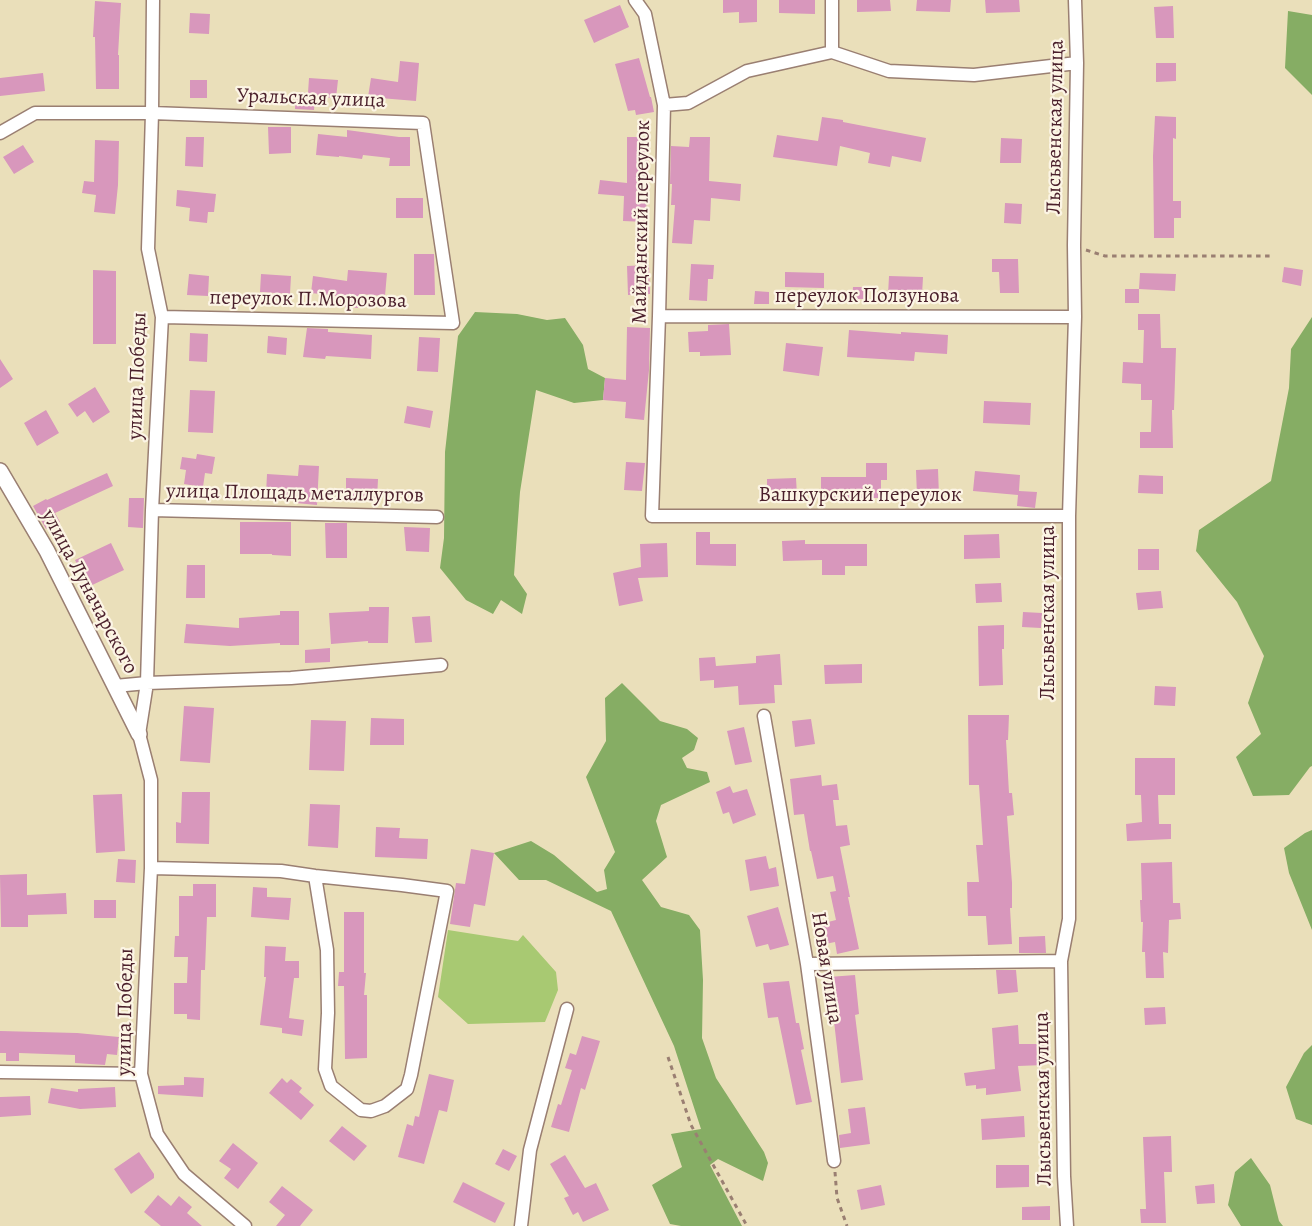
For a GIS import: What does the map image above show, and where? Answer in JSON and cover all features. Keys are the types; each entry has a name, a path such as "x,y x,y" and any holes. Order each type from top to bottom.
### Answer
{"street":[{"name":"улица Победы","path":"153,0 148,249 162,316 152,510 147,682 139,734 151,780 151,868 141,1074 157,1134 173,1158 184,1174 245,1226"},
{"path":"634,0 645,14 664,105"},
{"path":"832,0 832,52 889,71 974,75 1077,63"},
{"name":"Лысьвенская улица","path":"1067,1226 1064,1176 1061,961 1069,919 1069,516 1074,317 1076,0"},
{"name":"Майданский переулок","path":"652,516 664,105 688,104 747,71 832,52"},
{"name":"Уральская улица","path":"0,133 35,114 152,113 423,123 453,323"},
{"name":"переулок П.Морозова","path":"162,316 453,323"},
{"name":"переулок Ползунова","path":"659,316 1074,317"},
{"name":"улица Луначарского","path":"0,471 5,492 47,551 139,734"},
{"name":"улица Площадь металлургов","path":"152,510 437,517"},
{"name":"Вашкурский переулок","path":"652,516 1069,516"},
{"path":"115,686 147,682 291,678 441,664"},
{"name":"Новая улица","path":"764,716 807,964 834,1161"},
{"path":"151,868 281,871 447,891 407,1089 384,1106 371,1111 361,1110 331,1086 325,1069 327,950 315,876"},
{"path":"807,964 1061,961"},
{"path":"521,1226 530,1150 567,1009"},
{"path":"0,1072 141,1074"}],"path":[{"path":"1074,244 1105,256 1270,256"},
{"path":"668,1057 691,1125 747,1226"},
{"path":"834,1161 837,1198 847,1226"}],"green space":[{"path":"1288,11 1312,15 1312,95 1285,68"},
{"path":"475,312 517,314 547,320 565,318 583,345 588,369 605,378 603,400 574,403 536,390 520,492 514,575 527,594 522,614 501,600 493,614 466,600 440,568 444,538 445,452 458,336"},
{"path":"1312,317 1312,766 1289,795 1253,796 1236,757 1261,734 1248,703 1264,656 1237,602 1196,551 1199,530 1271,481 1289,388 1291,349"},
{"path":"622,683 660,721 687,729 698,738 694,750 682,758 687,768 707,772 710,782 661,805 656,821 667,857 642,880 661,907 689,915 700,930 703,980 702,1038 716,1078 764,1152 768,1163 763,1181 718,1159 710,1165 742,1226 670,1224 652,1185 682,1167 671,1134 701,1129 674,1046 611,911 546,880 519,880 494,853 531,841 554,855 597,892 607,889 604,870 615,852 586,777 606,741 605,698"},
{"path":"1312,830 1312,930 1289,873 1284,848"},
{"path":"448,930 518,941 523,935 556,972 558,990 545,1022 468,1024 438,997"},
{"path":"1312,1045 1312,1125 1296,1119 1286,1087 1304,1053"},
{"path":"1251,1158 1270,1185 1279,1221 1283,1226 1241,1226 1228,1205 1235,1172"}],"building":[{"path":"723,0 757,0 757,22 739,23 739,12 723,13"},
{"path":"779,0 815,0 815,14 779,13"},
{"path":"857,0 890,0 891,11 857,12"},
{"path":"917,0 951,0 950,12 916,11"},
{"path":"985,0 1019,0 1020,12 986,13"},
{"path":"95,1 121,3 119,89 96,89 95,37 93,37"},
{"path":"620,5 629,27 594,43 584,20"},
{"path":"1173,6 1174,38 1156,38 1154,7"},
{"path":"190,13 210,14 209,34 189,33"},
{"path":"639,58 654,112 636,115 635,110 628,111 615,64"},
{"path":"400,61 419,63 416,101 368,97 371,78 398,82"},
{"path":"1156,63 1176,63 1176,81 1156,82"},
{"path":"43,73 45,91 0,96 0,78"},
{"path":"309,78 338,80 336,98 315,97 314,110 295,109 296,92 308,93"},
{"path":"190,80 207,80 207,98 190,98"},
{"path":"1155,116 1176,117 1176,139 1173,138 1173,201 1181,201 1181,218 1174,218 1174,238 1154,238"},
{"path":"822,117 926,138 921,162 892,156 890,167 868,163 870,153 840,146 837,166 773,157 777,135 818,141"},
{"path":"268,127 291,127 291,153 269,154"},
{"path":"347,130 410,137 410,166 389,166 390,158 363,155 362,159 316,155 318,134 347,137"},
{"path":"186,137 204,137 203,167 185,166"},
{"path":"627,137 648,137 646,222 623,221 624,196 598,194 600,180 627,183"},
{"path":"690,137 710,137 709,181 741,184 740,201 711,198 710,221 694,220 692,244 672,243 675,205 671,205 671,146 689,147"},
{"path":"1001,138 1022,139 1021,163 1000,163"},
{"path":"95,140 119,141 115,214 94,212 96,195 82,193 84,181 94,182"},
{"path":"23,145 34,162 14,174 3,157"},
{"path":"177,190 216,194 214,212 208,212 207,223 189,221 190,208 176,206"},
{"path":"396,198 423,198 423,218 396,218"},
{"path":"1005,203 1022,204 1021,224 1004,223"},
{"path":"414,254 434,254 435,295 414,295"},
{"path":"992,259 1018,259 1019,293 1000,293 999,272 992,272"},
{"path":"691,264 714,265 713,279 708,279 707,301 689,300"},
{"path":"649,265 650,294 628,295 627,266"},
{"path":"1284,267 1303,270 1301,286 1282,282"},
{"path":"93,270 116,271 116,344 93,344"},
{"path":"348,270 387,273 385,296 359,294 358,308 345,307 346,297 311,293 313,276 347,281"},
{"path":"785,272 824,273 824,288 785,287"},
{"path":"1140,273 1176,274 1175,291 1139,289"},
{"path":"189,274 209,276 208,296 187,295"},
{"path":"261,274 291,276 290,294 260,292"},
{"path":"889,276 923,277 922,295 888,295"},
{"path":"853,287 866,287 865,299 852,299"},
{"path":"1125,289 1139,289 1139,303 1125,303"},
{"path":"755,291 769,292 769,304 754,304"},
{"path":"1138,314 1160,314 1161,348 1176,348 1174,410 1172,410 1173,448 1140,448 1140,432 1151,432 1152,400 1141,400 1141,384 1122,383 1123,362 1143,363 1144,330 1138,330"},
{"path":"729,324 731,355 700,356 700,352 689,352 688,332 708,331 708,325"},
{"path":"627,327 650,328 644,420 625,418 626,402 603,400 605,378 626,380"},
{"path":"307,328 372,335 371,359 303,357"},
{"path":"849,330 948,335 947,354 915,352 914,361 847,357"},
{"path":"190,333 208,334 207,362 189,361"},
{"path":"268,336 287,338 286,355 267,353"},
{"path":"419,337 440,338 438,372 417,371"},
{"path":"786,343 823,347 819,376 783,371"},
{"path":"0,359 13,379 0,388"},
{"path":"95,387 110,412 93,423 85,411 77,417 68,404"},
{"path":"190,390 215,391 213,433 188,432"},
{"path":"984,401 1031,403 1030,425 983,423"},
{"path":"407,406 433,411 430,428 404,423"},
{"path":"46,410 59,433 37,446 24,423"},
{"path":"197,454 215,457 212,474 205,473 203,487 184,484 186,470 180,469 182,457 196,459"},
{"path":"626,462 645,463 642,491 624,490"},
{"path":"866,463 887,463 887,480 881,480 881,498 821,498 821,477 866,477"},
{"path":"299,465 319,466 317,505 296,503 297,496 266,494 267,474 298,476"},
{"path":"938,469 939,496 917,496 916,470"},
{"path":"975,471 1020,475 1019,491 1037,492 1035,508 1017,506 1018,495 973,491"},
{"path":"107,473 113,486 55,513 60,522 46,529 33,506"},
{"path":"1139,475 1163,476 1163,494 1138,493"},
{"path":"346,478 378,479 377,499 346,498"},
{"path":"796,478 797,495 767,495 767,479"},
{"path":"129,498 144,498 143,528 128,527"},
{"path":"240,522 291,522 291,556 240,554"},
{"path":"325,523 347,523 347,558 326,558"},
{"path":"404,527 430,528 429,552 406,551"},
{"path":"696,532 710,532 710,544 736,544 736,566 696,565"},
{"path":"999,534 1000,558 964,559 964,535"},
{"path":"805,540 805,544 867,544 867,566 845,566 845,575 822,575 822,560 783,561 782,541"},
{"path":"111,543 124,570 88,587 75,560"},
{"path":"667,543 668,577 638,578 643,601 619,606 613,573 641,567 640,544"},
{"path":"1138,549 1159,549 1159,570 1138,570"},
{"path":"187,565 205,565 205,598 186,598"},
{"path":"1001,583 1002,602 976,603 975,584"},
{"path":"1161,591 1163,608 1138,610 1136,593"},
{"path":"369,607 389,607 388,643 368,643 368,641 331,644 329,613 369,611"},
{"path":"280,611 299,611 299,645 280,645 280,643 230,646 184,643 186,624 239,628 239,618 280,615"},
{"path":"1023,612 1042,613 1041,628 1022,627"},
{"path":"430,616 432,642 415,643 412,617"},
{"path":"1004,625 1003,685 979,686 978,626"},
{"path":"330,648 330,662 305,663 305,650"},
{"path":"780,654 782,685 774,685 775,703 739,705 738,686 714,688 714,680 700,681 699,658 715,657 716,666 756,663 756,656"},
{"path":"862,664 862,683 825,684 824,665"},
{"path":"1155,686 1176,687 1175,706 1154,705"},
{"path":"184,706 214,708 210,763 180,761"},
{"path":"968,715 1009,715 1008,740 1006,740 1009,793 1012,793 1014,815 1007,816 1012,883 1012,908 1010,908 1012,944 988,945 986,916 968,916 967,882 979,882 976,845 983,845 979,785 969,785"},
{"path":"371,718 404,719 404,745 370,745"},
{"path":"811,719 815,744 795,747 792,721"},
{"path":"311,720 346,721 344,771 309,770"},
{"path":"744,727 752,762 735,765 727,731"},
{"path":"1135,758 1175,758 1175,795 1158,795 1159,824 1171,824 1171,839 1127,841 1126,824 1142,822 1141,795 1135,795"},
{"path":"821,775 822,786 837,784 839,800 833,800 836,826 847,825 850,845 840,847 859,949 837,954 835,942 825,944 820,924 836,920 830,892 836,891 833,876 817,879 804,814 794,815 790,779"},
{"path":"730,786 733,793 747,789 756,815 733,824 729,812 723,814 716,792"},
{"path":"182,792 210,792 209,844 176,843 176,822 181,823"},
{"path":"122,794 125,851 96,853 93,795"},
{"path":"310,804 340,805 338,848 308,846"},
{"path":"376,827 400,828 399,838 428,839 427,859 375,857"},
{"path":"471,849 494,853 485,906 474,904 470,927 450,924 456,883 465,884"},
{"path":"766,856 769,869 776,867 779,886 750,891 745,860"},
{"path":"118,859 136,860 135,883 116,882"},
{"path":"1172,862 1173,903 1180,903 1181,919 1169,920 1168,953 1163,952 1164,978 1146,978 1145,952 1142,952 1141,863"},
{"path":"27,874 27,895 66,893 67,914 28,915 28,927 1,927 0,875"},
{"path":"193,884 216,884 216,917 207,917 205,970 201,970 200,1020 187,1019 187,1014 174,1014 174,983 187,983 188,957 174,957 175,936 179,936 179,896 193,896"},
{"path":"253,887 267,888 267,897 291,898 289,920 251,917"},
{"path":"94,900 116,900 116,918 94,918"},
{"path":"778,907 789,945 770,950 768,944 756,947 747,916"},
{"path":"344,912 364,912 367,1058 345,1059 344,986 338,986 339,972 344,972"},
{"path":"1045,936 1046,953 1019,953 1019,937"},
{"path":"265,946 286,947 285,961 299,961 299,978 294,978 289,1018 304,1020 302,1036 282,1033 282,1028 260,1025 266,977 264,977"},
{"path":"996,970 1016,970 1018,992 998,994"},
{"path":"855,975 859,1014 855,1015 863,1080 841,1083 829,977"},
{"path":"789,981 796,1023 799,1023 804,1049 801,1050 812,1102 796,1105 778,1017 768,1018 763,983"},
{"path":"1165,1007 1166,1024 1145,1025 1144,1008"},
{"path":"1018,1025 1019,1044 1044,1044 1044,1065 1018,1066 1021,1091 986,1095 986,1088 976,1089 976,1085 966,1086 964,1073 995,1069 992,1028"},
{"path":"0,1031 77,1033 119,1037 117,1055 107,1054 105,1065 75,1063 75,1055 19,1053 19,1061 6,1061 6,1053 0,1053"},
{"path":"582,1036 600,1041 585,1090 581,1088 569,1132 551,1127 572,1070 565,1068 570,1053 576,1055"},
{"path":"429,1074 454,1080 447,1112 439,1110 424,1164 398,1157 407,1124 413,1126 415,1116 419,1117"},
{"path":"184,1077 204,1078 203,1097 158,1094 158,1086 184,1085"},
{"path":"282,1078 287,1083 291,1079 302,1088 299,1092 314,1105 301,1120 269,1093"},
{"path":"115,1087 116,1107 80,1109 48,1103 51,1088 78,1092 78,1089"},
{"path":"30,1096 31,1115 0,1117 0,1097"},
{"path":"865,1107 870,1144 840,1148 839,1135 851,1133 848,1109"},
{"path":"1024,1116 1025,1137 982,1140 981,1119"},
{"path":"342,1126 367,1146 354,1161 329,1141"},
{"path":"1171,1136 1172,1172 1164,1172 1166,1223 1141,1223 1140,1209 1146,1209 1143,1137"},
{"path":"233,1143 258,1163 238,1189 224,1178 231,1169 219,1161"},
{"path":"503,1149 517,1156 509,1171 495,1164"},
{"path":"139,1152 154,1174 154,1178 131,1194 114,1169"},
{"path":"565,1155 585,1188 596,1183 609,1210 583,1222 578,1212 573,1215 564,1198 569,1196 550,1164"},
{"path":"996,1165 1029,1165 1029,1187 996,1188"},
{"path":"463,1182 505,1203 495,1223 453,1202"},
{"path":"1214,1184 1215,1203 1197,1204 1195,1186"},
{"path":"881,1185 885,1205 861,1210 857,1190"},
{"path":"282,1186 313,1210 300,1226 276,1226 285,1215 269,1202"},
{"path":"158,1195 171,1206 179,1196 192,1207 187,1213 202,1226 161,1226 144,1212"},
{"path":"1050,1206 1050,1220 1022,1220 1022,1207"}]}
